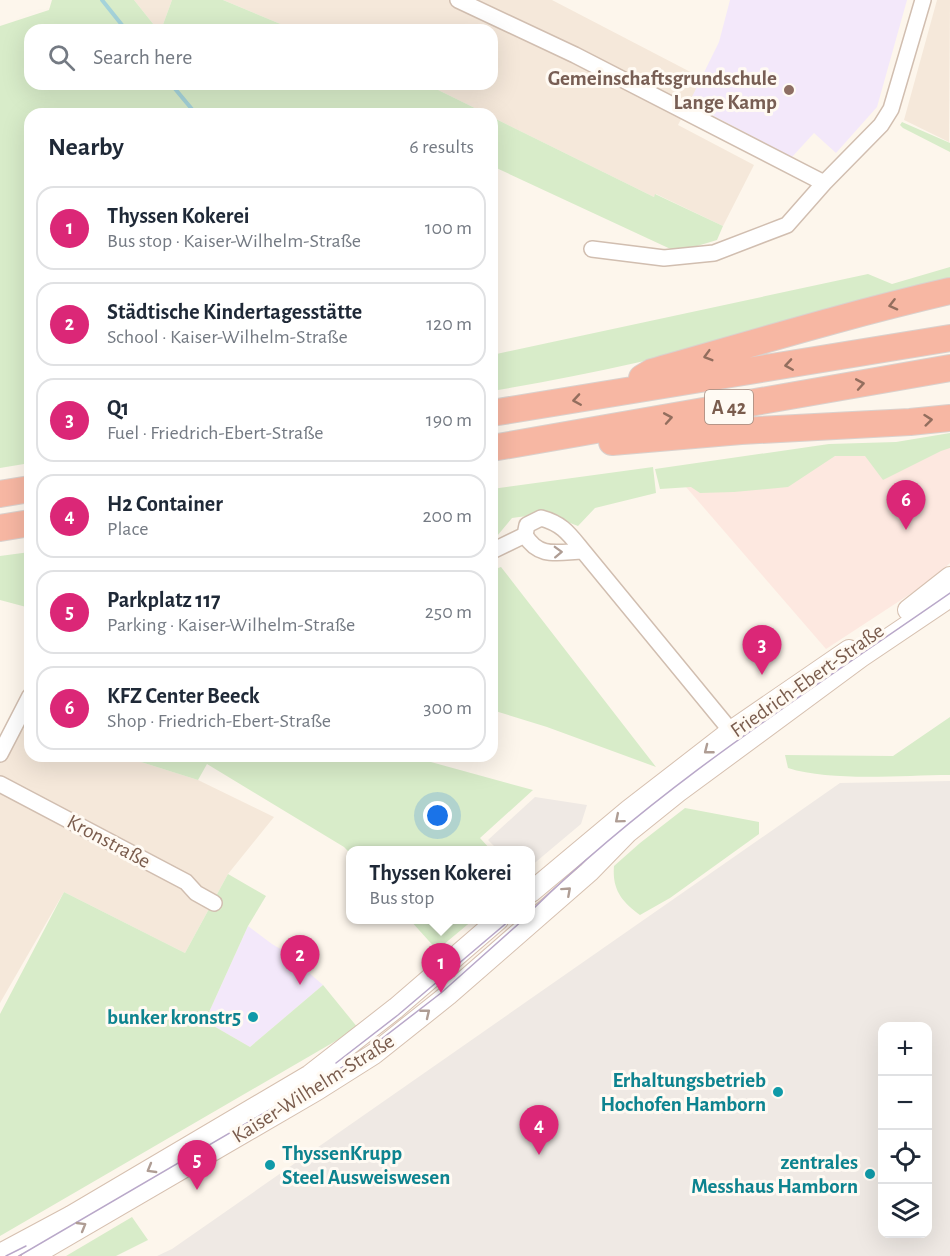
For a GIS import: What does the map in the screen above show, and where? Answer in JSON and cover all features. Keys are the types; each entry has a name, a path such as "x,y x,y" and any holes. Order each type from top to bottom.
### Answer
{"highway":[{"path":"618,393 652,372 895,304 950,291"},
{"name":"A 42","path":"498,412 950,338"},
{"name":"A 42","path":"500,447 950,368"},
{"path":"500,447 575,446 741,431 950,418"},
{"path":"0,494 24,490"},
{"path":"0,528 24,525"}],"main road":[{"name":"Friedrich-Ebert-Straße","path":"671,787 928,596 950,577"},
{"name":"Friedrich-Ebert-Straße","path":"736,738 950,597"},
{"path":"535,889 671,787"},
{"name":"Kaiser-Wilhelm-Straße","path":"535,919 580,879 671,787"},
{"name":"Kaiser-Wilhelm-Straße","path":"0,1254 71,1216 310,1075 388,1014 493,924"},
{"name":"Kaiser-Wilhelm-Straße","path":"32,1256 317,1090 374,1054 448,995 529,924"}],"street":[{"path":"592,249 664,258 714,253 787,225 824,183 881,125 891,109 923,0"},
{"path":"464,1 575,55 824,183"},
{"path":"583,551 545,552 532,546 525,535 527,525 541,518 555,522 566,531 583,551 736,738"},
{"path":"498,548 525,535"},
{"path":"0,754 24,708"},
{"name":"Kronstraße","path":"0,784 186,882 196,893 214,903"}],"shaded area":[{"path":"134,0 172,0 163,24 153,24"},
{"path":"223,0 552,0 702,78 678,125 754,165 723,226 656,194 654,197 498,120 498,108 475,108 438,90 498,90 498,24 281,24"},
{"name":"Gemeinschaftsgrundschule Lange Kamp","path":"730,0 907,0 877,107 836,153 814,133 792,157 689,103 719,42"},
{"path":"937,0 950,0 949,142 904,120"},
{"path":"950,441 950,563 930,581 826,649 686,487 829,457"},
{"path":"20,715 24,717 24,762 141,762 198,780 274,817 228,874 185,953 64,892 0,1003 0,754"},
{"path":"950,781 950,1256 157,1256 172,1249 840,783"},
{"path":"535,797 587,805 581,824 535,863 535,846 494,846 488,840"},
{"path":"248,926 284,951 323,985 250,1047 205,1021"}],"green space":[{"path":"52,0 134,0 153,24 24,24 24,90 438,90 475,108 24,108 24,464 0,468 0,26 49,10"},
{"path":"172,0 223,0 281,24 163,24"},
{"path":"498,120 654,197 655,194 723,226 717,240 677,252 498,169"},
{"path":"902,122 950,143 950,152 903,128 900,125"},
{"path":"950,267 950,284 665,356 498,390 498,354 868,274 892,284"},
{"path":"950,433 950,448 883,480 865,456 835,456 788,487 734,492 700,493 691,487 660,489 655,469 829,444 896,442"},
{"path":"653,467 656,493 595,508 578,526 546,516 512,518 498,535 498,488"},
{"path":"24,553 24,606 0,600 0,556"},
{"path":"501,567 656,767 547,727 498,712 498,568"},
{"path":"950,717 950,775 846,776 825,775 788,768 785,755 893,756"},
{"path":"141,762 431,762 533,790 480,838 487,846 346,846 346,849 207,764 198,780"},
{"path":"685,808 759,822 759,834 670,898 640,915 620,895 615,882 614,866"},
{"path":"228,874 266,896 248,926 205,1021 250,1047 323,985 358,1028 0,1236 0,1014 64,892 185,953"},
{"path":"414,924 468,924 437,950"},
{"path":"132,1217 148,1240 116,1256 66,1256"}],"waterway":[{"path":"102,0 121,24"},
{"path":"176,90 191,108"}],"tram line":[{"path":"535,907 629,823 733,743 950,593"},
{"path":"336,1063 398,1015 505,924"},
{"path":"19,1256 353,1061 441,993 519,924"},
{"path":"6,1256 26,1246"}],"place":[{"name":"Gemeinschaftsgrundschule Lange Kamp","path":"789,90"},
{"name":"KFZ Center Beeck","path":"906,530"},
{"name":"Q1","path":"762,675"},
{"name":"Städtische Kindertagesstätte","path":"300,985"},
{"name":"Thyssen Kokerei","path":"441,993"},
{"name":"bunker kronstr5","path":"253,1017"},
{"name":"Erhaltungsbetrieb Hochofen Hamborn","path":"778,1092"},
{"name":"H2 Container","path":"539,1155"},
{"name":"ThyssenKrupp Steel Ausweiswesen","path":"270,1165"},
{"name":"zentrales Messhaus Hamborn","path":"870,1174"},
{"name":"Parkplatz 117","path":"197,1190"}]}
